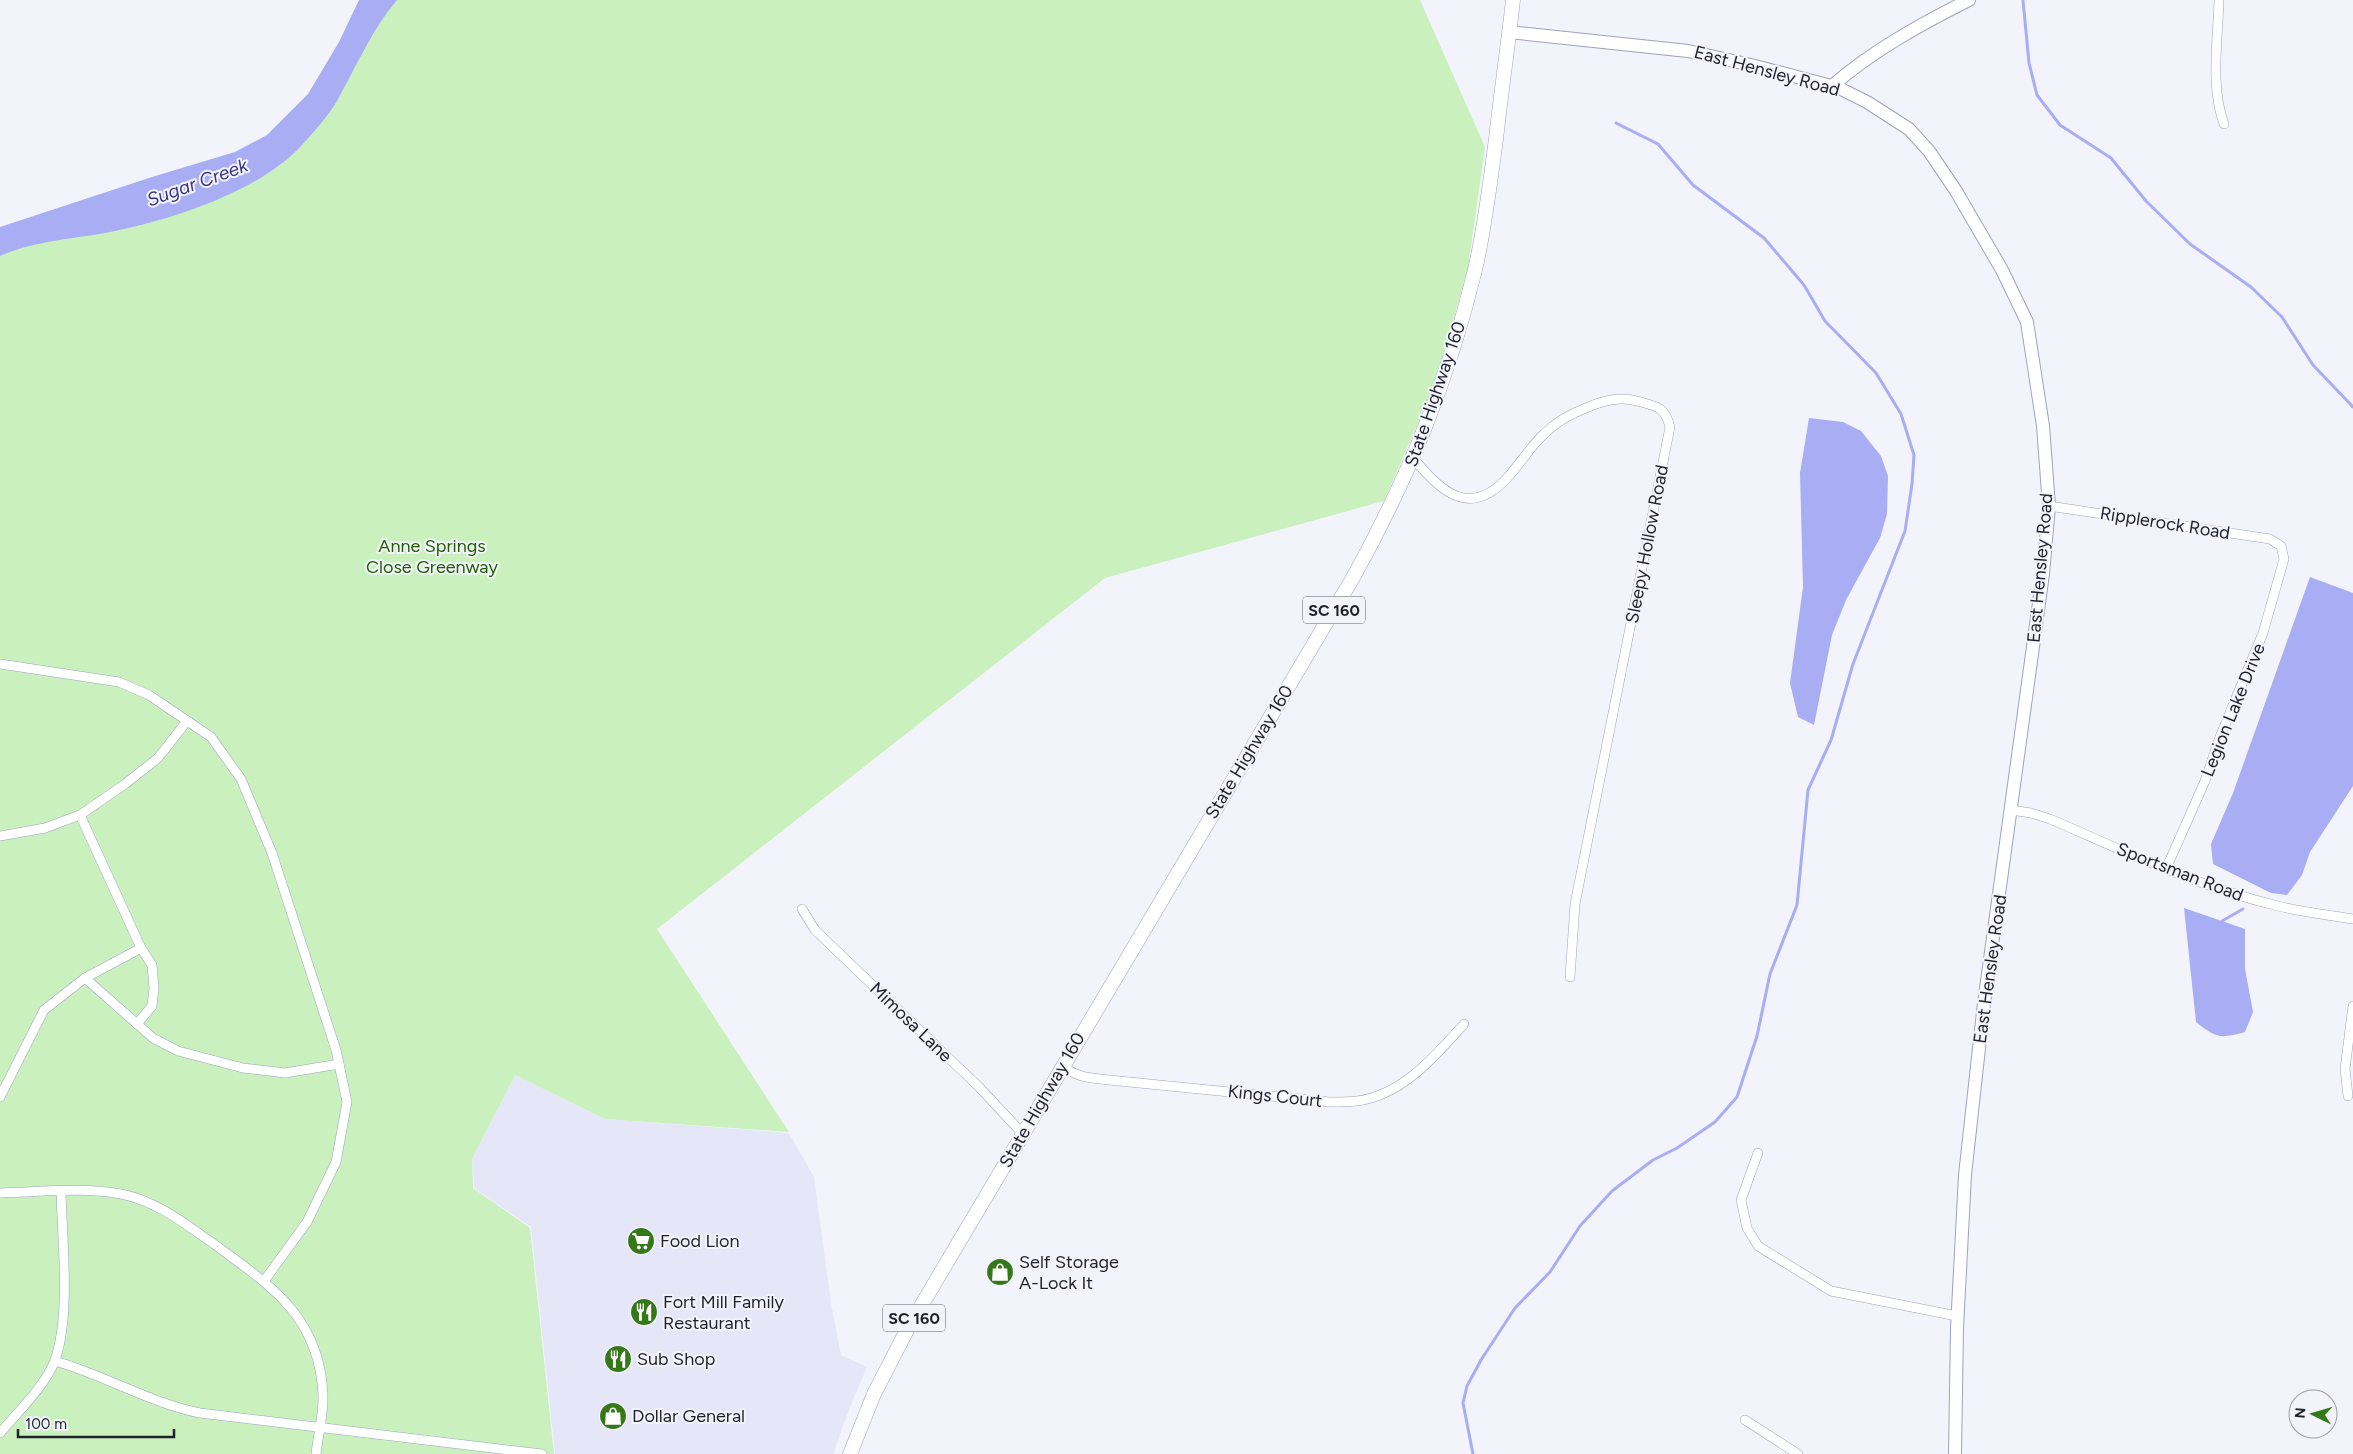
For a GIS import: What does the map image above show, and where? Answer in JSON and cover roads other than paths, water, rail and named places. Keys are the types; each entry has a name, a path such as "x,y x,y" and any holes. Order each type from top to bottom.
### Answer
{"main road":[{"name":"State Highway 160","path":"850,1454 874,1394 895,1351 1062,1065 1354,576 1384,521 1414,459 1442,384 1475,268 1486,206 1513,0"},
{"path":"1832,86 1851,70 1885,47 1969,0"},
{"name":"East Hensley Road","path":"1509,32 1688,50 1832,86 1867,102 1909,128 1929,151 1956,191 2002,270 2024,313 2031,338 2043,426 2049,506 2043,574 1984,1003 1965,1175 1957,1316 1955,1454"}],"street":[{"path":"2220,0 2216,82 2219,110 2224,124"},
{"name":"Sleepy Hollow Road","path":"1414,459 1442,489 1450,494 1468,499 1493,490 1506,479 1543,434 1555,425 1570,415 1602,400 1610,398 1637,401 1660,408 1667,416 1670,427 1665,455 1574,904 1570,977"},
{"name":"Ripplerock Road","path":"2049,506 2270,539 2280,546"},
{"name":"Legion Lake Drive","path":"2166,869 2205,781 2220,737 2264,633 2284,560 2280,546"},
{"path":"0,664 119,682 149,696 211,737 241,779 272,853 339,1064 347,1102 336,1162 307,1222 264,1281"},
{"path":"0,836 45,828 80,815 125,784 158,758 187,721"},
{"name":"Sportsman Road","path":"2011,810 2031,813 2050,819 2166,869 2236,895 2279,907 2353,919"},
{"path":"80,815 140,948 152,965 154,988 152,1006 137,1024"},
{"name":"Mimosa Lane","path":"802,909 815,930 978,1087 1023,1134"},
{"path":"0,1097 44,1010 85,978 140,948"},
{"path":"85,978 153,1038 178,1051 243,1068 285,1073 339,1064"},
{"path":"2348,1096 2345,1069 2353,1006"},
{"name":"Kings Court","path":"1062,1065 1070,1072 1081,1076 1109,1080 1330,1102 1358,1101 1386,1093 1400,1085 1441,1050 1464,1024"},
{"path":"1758,1153 1741,1200 1748,1228 1758,1246 1830,1292 1957,1316"},
{"path":"0,1433 31,1396 55,1361 64,1314 61,1191"},
{"path":"0,1193 96,1191 122,1194 147,1202 172,1214 277,1291 296,1312 312,1342 321,1372 323,1396 316,1454"},
{"path":"55,1361 82,1368 179,1409 542,1454"},
{"path":"1745,1420 1798,1454"}],"water":[{"name":"Sugar Creek","path":"359,0 397,0 372,36 337,101 329,112 302,145 263,176 215,201 163,219 115,231 27,246 0,256 0,227 235,152 267,135 308,94 339,42"},
{"path":"1809,418 1843,422 1861,431 1881,456 1888,476 1887,514 1880,538 1846,600 1832,635 1814,725 1798,717 1790,683 1803,587 1800,473"},
{"path":"2310,577 2353,593 2353,786 2310,852 2302,875 2287,895 2271,893 2213,864 2211,844 2233,793"},
{"path":"2184,908 2245,929 2245,969 2253,1012 2245,1032 2230,1036 2219,1036 2196,1022"}],"waterway":[{"path":"2023,0 2029,63 2037,95 2060,125 2111,158 2146,201 2190,244 2251,287 2282,317 2313,365 2353,407"},
{"path":"1473,1454 1463,1403 1467,1386 1481,1360 1515,1308 1550,1272 1580,1226 1612,1191 1653,1160 1677,1148 1715,1122 1737,1097 1757,1036 1770,974 1797,905 1808,790 1831,740 1853,664 1905,531 1912,484 1914,455 1901,414 1876,373 1825,321 1804,285 1764,238 1693,185 1658,144 1616,123"},
{"path":"2222,921 2243,909"}],"place":[{"name":"Food Lion","path":"641,1241"},
{"name":"Self Storage A-Lock It","path":"1000,1272"},
{"name":"Fort Mill Family Restaurant","path":"644,1312"},
{"name":"Sub Shop","path":"618,1359"},
{"name":"Dollar General","path":"613,1416"}],"park label":[{"name":"Anne Springs Close Greenway","path":"432,556"}]}
